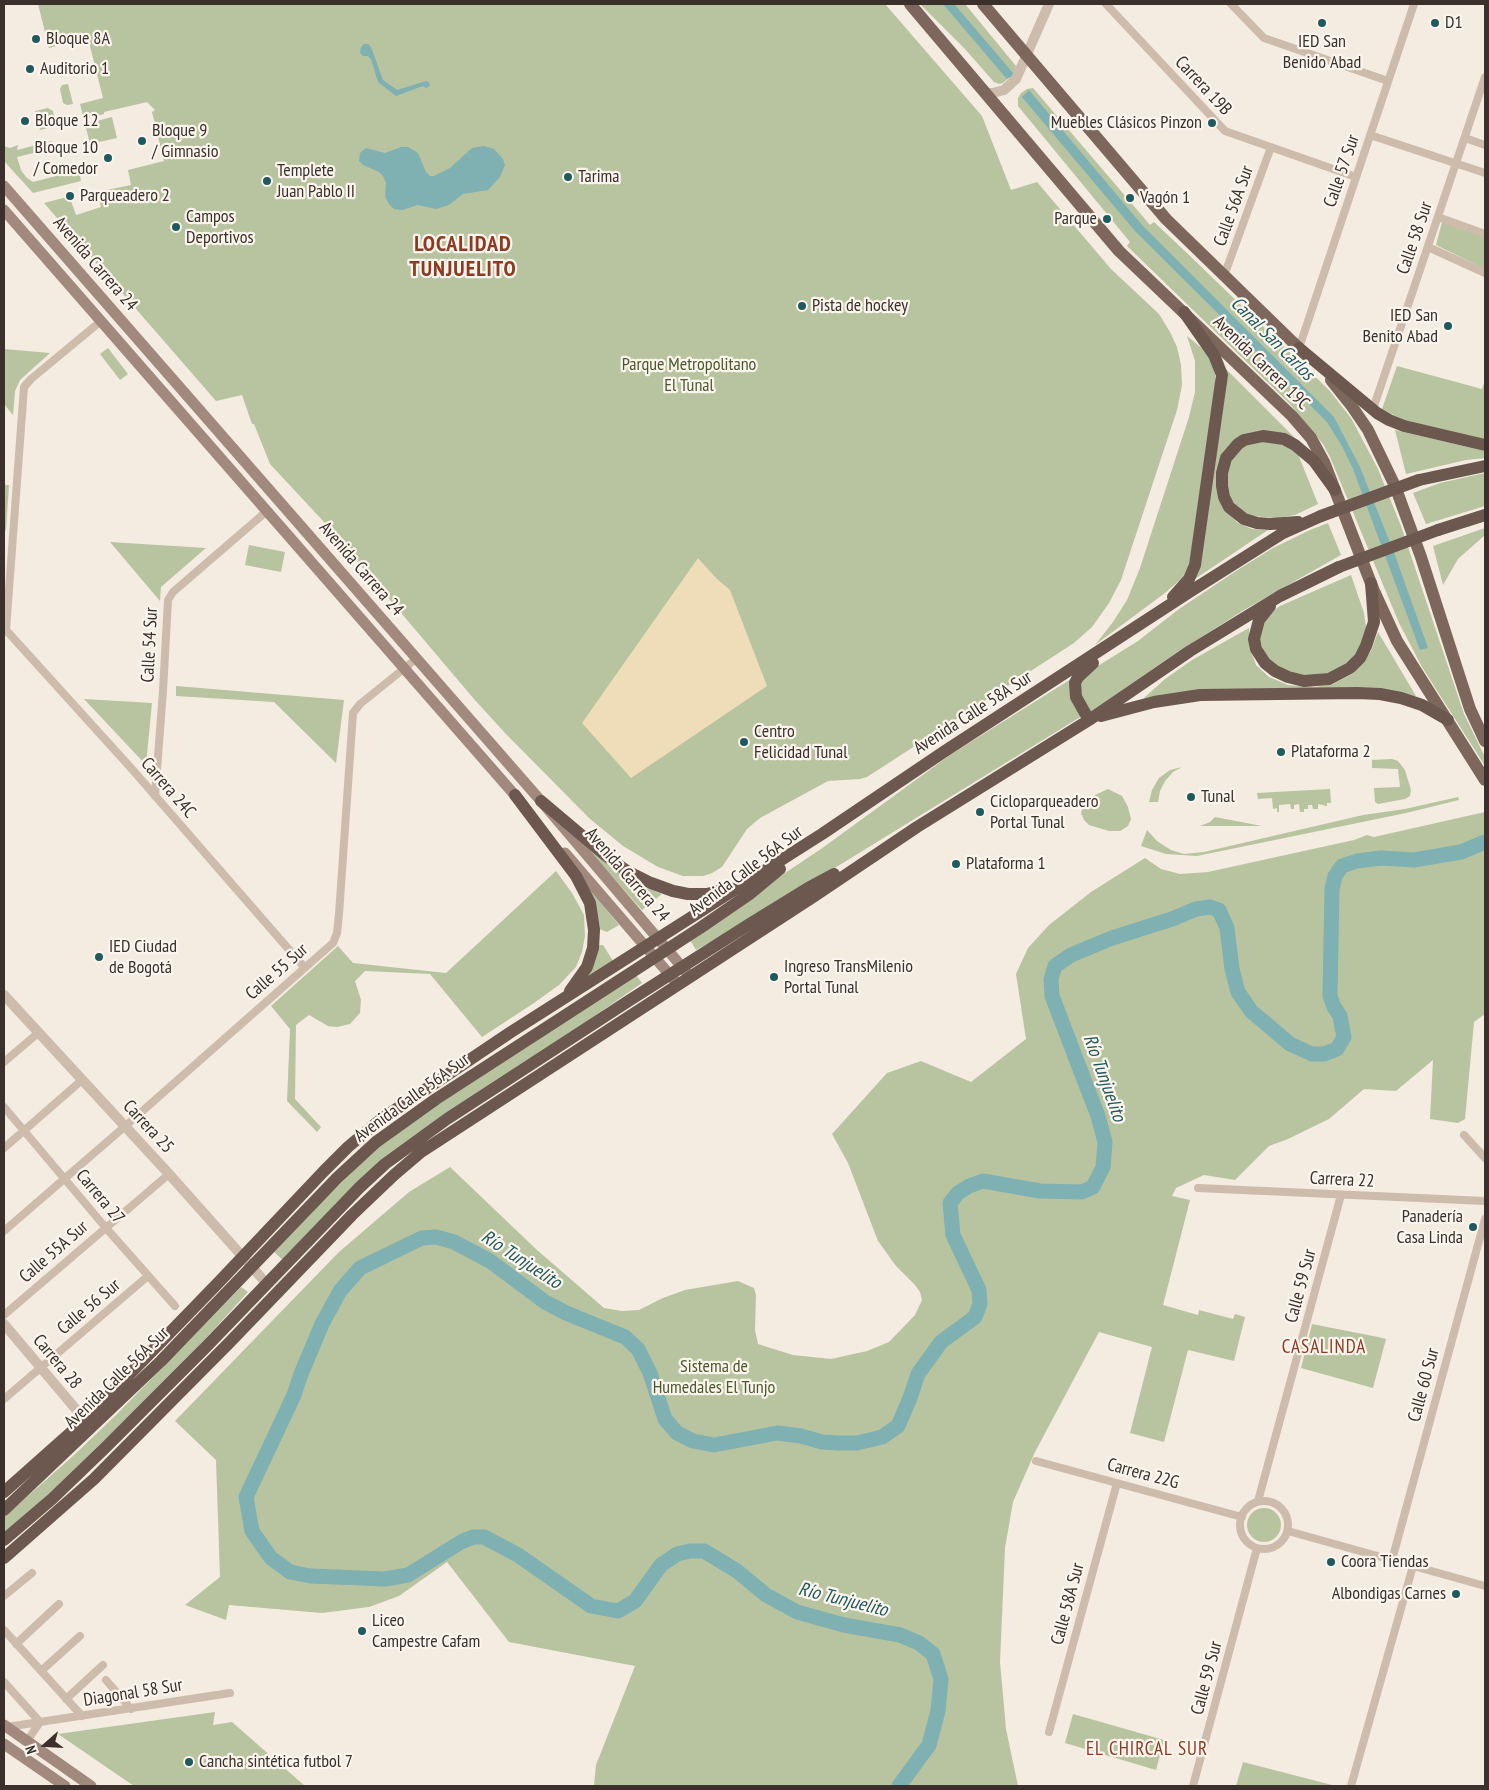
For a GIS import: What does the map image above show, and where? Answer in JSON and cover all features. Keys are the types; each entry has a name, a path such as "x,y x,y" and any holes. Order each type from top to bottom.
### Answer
{"highway":[{"path":"1156,614 1190,580 1195,565 1221,380 1221,370 1214,355 1184,312"},
{"path":"1299,348 1389,420 1404,426 1485,445"},
{"path":"1308,520 1270,524 1244,519 1236,514 1224,497 1222,486 1222,473 1226,458 1233,448 1244,440 1256,437 1270,436 1284,439 1295,445 1314,461 1335,490"},
{"name":"Avenida Calle 58A Sur","path":"646,946 822,834 945,751 1275,538 1308,520 1419,480 1485,466"},
{"path":"4,1558 87,1485 376,1191 421,1152 686,971 813,897 970,792 1089,720 1190,651 1280,596 1339,567 1438,530 1485,515"},
{"path":"1280,596 1259,620 1254,639 1256,649 1265,664 1275,671 1288,677 1318,681 1329,679 1350,668 1360,658 1374,622 1371,583"},
{"path":"1089,720 1076,697 1075,683 1081,673 1116,640"},
{"path":"1089,720 1154,702 1193,696 1358,693 1380,694 1401,698 1422,705 1448,720"},
{"path":"514,795 576,876 590,903 593,917 593,948 587,967 570,991 557,1003"},
{"path":"541,801 627,871 662,888 698,894 726,890 744,884"},
{"name":"Avenida Calle 56A Sur","path":"4,1510 161,1361 337,1178 367,1151 404,1121 436,1099 751,893 822,834"},
{"name":"Avenida Calle 56A Sur","path":"4,1492 84,1420 348,1147 380,1120 646,946"},
{"name":"Avenida Calle 56A Sur","path":"4,1540 79,1473 267,1284 360,1186 385,1164 424,1134 504,1082 674,979"},
{"path":"480,1113 504,1082"},
{"path":"331,1164 367,1151"},
{"path":"161,1361 174,1328"},
{"path":"143,1430 171,1382"}],"main road":[{"name":"Avenida Carrera 19C","path":"910,4 1115,246 1298,423 1318,450 1371,583 1397,641 1485,780"},
{"name":"Avenida Carrera 19C","path":"983,4 1166,219 1334,382 1351,404 1368,430 1386,464 1411,530 1470,708 1485,740"},
{"name":"Avenida Carrera 24","path":"4,186 541,801 686,971"},
{"name":"Avenida Carrera 24","path":"4,210 674,979"},
{"path":"5,1727 91,1786"},
{"path":"19,1754 27,1741"},
{"path":"4,1744 65,1786"}],"street":[{"path":"987,93 999,92 1012,84 1019,75 1049,4"},
{"name":"Carrera 19B","path":"1106,4 1225,131 1356,177"},
{"path":"1231,4 1264,38 1388,81"},
{"name":"Calle 57 Sur","path":"1299,348 1414,4"},
{"name":"Calle 58 Sur","path":"1373,409 1456,163 1482,98 1485,77"},
{"path":"1370,135 1485,172"},
{"path":"1465,138 1485,145"},
{"name":"Calle 56A Sur","path":"1224,276 1271,147"},
{"path":"1438,217 1485,234"},
{"path":"1428,247 1485,273"},
{"path":"5,631 24,387 31,379 101,321"},
{"name":"Calle 54 Sur","path":"155,796 168,600 173,592 267,511"},
{"path":"4,564 10,571"},
{"name":"Carrera 24C","path":"5,631 155,796 305,968"},
{"name":"Calle 55 Sur","path":"4,1231 126,1127 331,945 337,933 354,713 360,704 416,659"},
{"name":"Carrera 25","path":"4,995 169,1174 267,1284"},
{"path":"4,1062 38,1033"},
{"path":"4,1148 82,1080"},
{"name":"Carrera 27","path":"4,1107 175,1306"},
{"path":"1464,1135 1485,1158"},
{"name":"Calle 55A Sur","path":"4,1315 169,1174"},
{"name":"Carrera 22","path":"1198,1188 1485,1201"},
{"name":"Calle 59 Sur","path":"1258,1501 1341,1195"},
{"name":"Calle 60 Sur","path":"1392,1560 1485,1219"},
{"name":"Calle 56 Sur","path":"4,1399 148,1276"},
{"name":"Carrera 28","path":"4,1324 84,1420"},
{"name":"Carrera 22G","path":"1036,1461 1242,1517"},
{"name":"Calle 58A Sur","path":"1048,1732 1117,1483"},
{"path":"1258,1501 1272,1502 1284,1510 1289,1524 1285,1538 1274,1547 1267,1549 1257,1548 1247,1542 1241,1529 1242,1517 1246,1509 1258,1501"},
{"path":"1288,1531 1485,1586"},
{"name":"Calle 59 Sur","path":"1193,1786 1257,1548"},
{"path":"1352,1786 1413,1566"},
{"path":"4,1596 32,1574"},
{"path":"16,1644 59,1604"},
{"path":"4,1630 82,1716"},
{"path":"41,1671 80,1636"},
{"path":"66,1698 103,1665"},
{"path":"106,1680 130,1709"},
{"path":"4,1682 40,1722 27,1741"},
{"name":"Diagonal 58 Sur","path":"5,1727 230,1693"}],"green space":[{"name":"Parque Metropolitano El Tunal","path":"38,4 885,4 982,116 1011,190 1037,182 1111,269 1159,314 1177,347 1181,365 1182,385 1177,410 1121,580 1109,603 1092,627 1074,643 867,777 828,781 760,818 747,829 722,867 712,873 703,876 683,876 658,867 623,846 589,818 505,733 324,522 270,464 254,424 252,424 242,395 216,401 44,203 67,197 71,201 76,215 101,207 97,192 131,185 128,170 164,161 152,112 155,110 147,102 104,112 104,114 84,119 80,104 103,98 88,38 49,48"},
{"path":"920,4 965,4 1016,66 1014,73 1003,83 994,82 964,48"},
{"path":"68,84 73,104 67,105 63,103 60,89 62,85"},
{"path":"1033,88 1150,225 1154,222 1189,255 1329,390 1351,418 1378,469 1401,526 1464,714 1485,757 1485,766 1422,667 1399,623 1323,444 1289,403 1127,246 1130,242 1018,106 1018,98 1021,93"},
{"path":"48,108 53,111 56,126 40,130 35,111"},
{"path":"112,117 117,138 90,144 85,124"},
{"path":"52,141 54,148 17,157 21,170 26,177 33,182 79,170 81,181 33,193 4,161 4,146 10,148 18,145 17,150"},
{"path":"1442,222 1485,237 1485,269 1436,245"},
{"path":"1187,336 1203,349 1211,360 1215,374 1215,389 1189,568 1181,579 1165,593 1095,645 1127,600 1140,568 1189,417 1195,392 1195,361"},
{"path":"108,348 128,374 120,380 100,354"},
{"path":"4,349 50,353 20,380 15,391 13,415 4,404"},
{"path":"1397,366 1482,389 1485,380 1485,440 1409,423 1382,409"},
{"path":"1225,368 1297,440 1275,432 1225,453 1227,512 1238,523 1252,529 1268,530 1195,579"},
{"path":"1395,430 1485,451 1485,458 1466,460 1406,474"},
{"path":"1269,440 1296,449 1318,504 1295,515 1278,518 1251,516 1239,510 1230,498 1226,484 1227,467 1241,446"},
{"path":"1485,473 1485,506 1426,524 1413,493 1440,483"},
{"path":"4,485 9,485 6,530 4,532"},
{"path":"1328,523 1341,555 1244,610 1173,655 1090,712 1080,696 1079,685 1085,674 1138,641 1179,609 1273,548"},
{"path":"1485,528 1485,535 1458,559 1443,585 1433,546"},
{"path":"110,542 206,548 161,587 160,601"},
{"path":"249,545 285,552 281,572 245,565"},
{"path":"1351,575 1364,613 1367,634 1362,647 1345,667 1326,677 1287,674 1270,664 1258,638 1265,616 1280,606"},
{"path":"1249,628 1250,649 1256,665 1269,677 1288,685 1315,687 1333,684 1354,673 1371,651 1378,632 1416,696 1194,691 1144,698 1165,679 1192,660"},
{"path":"1071,679 1082,716 755,917 696,950 690,940 821,849 950,755"},
{"path":"176,686 344,700 336,763 274,702 176,696"},
{"path":"84,699 152,703 146,765"},
{"path":"1392,759 1398,761 1405,770 1411,790 1410,796 1405,799 1378,804 1375,802 1374,788 1400,787 1398,769 1372,768 1372,760"},
{"path":"1182,767 1173,772 1165,781 1160,791 1158,802 1149,802 1152,790 1159,778 1170,770"},
{"path":"1108,789 1122,796 1128,807 1131,819 1128,826 1120,831 1109,831 1089,825 1081,813 1083,806 1095,795"},
{"path":"1330,789 1331,803 1327,803 1327,806 1318,804 1318,809 1313,809 1312,805 1308,805 1308,809 1304,809 1304,812 1300,812 1299,804 1294,805 1294,809 1291,809 1290,804 1279,805 1279,812 1277,812 1277,808 1273,809 1272,798 1258,799 1257,793"},
{"path":"1458,797 1459,800 1406,813 1197,856 1166,854 1141,846 1147,830 1157,841 1171,850 1184,854 1204,852 1363,815 1405,809"},
{"name":"Sistema de Humedales El Tunjo","path":"1485,812 1485,1014 1474,1022 1465,1119 1458,1123 1430,1119 1433,1060 1396,1091 1364,1089 1329,1119 1269,1146 1235,1180 1204,1175 1176,1188 1172,1196 1190,1200 1163,1305 1198,1315 1199,1310 1233,1319 1235,1314 1245,1317 1234,1361 1188,1350 1164,1442 1130,1433 1152,1347 1099,1332 1035,1452 1013,1502 1005,1548 1000,1662 1006,1729 1018,1786 594,1786 596,1765 635,1666 509,1642 447,1562 399,1596 369,1607 322,1613 229,1605 226,1620 185,1605 220,1577 216,1460 175,1421 339,1252 409,1192 450,1167 537,1250 604,1308 622,1311 639,1310 685,1290 738,1281 754,1288 756,1295 755,1330 758,1344 793,1355 831,1359 867,1351 889,1342 915,1315 922,1300 920,1292 915,1285 896,1266 878,1241 848,1163 832,1134 887,1073 921,1061 971,1082 1026,1039 1016,974 1028,948 1049,925 1091,892 1145,858 1161,869 1180,874 1208,872 1354,840 1367,835 1374,837"},
{"path":"1215,817 1262,826 1200,826 1210,822"},
{"path":"585,846 643,886 662,894 642,910"},
{"path":"556,871 572,893 584,915 585,936 582,952 576,967 559,985 482,1037 430,974 365,971 355,981 361,1000 360,1013 350,1024 337,1027 328,1026 309,1015 296,1025 295,1099 321,1127 317,1132 287,1101 290,1029 271,1006 338,946 353,963 446,973"},
{"path":"587,886 619,925 607,932 599,929"},
{"path":"598,945 603,945 613,961 583,981"},
{"path":"636,975 642,983 433,1123 284,1261 274,1252 316,1207 376,1149 417,1118"},
{"path":"241,1287 248,1292 178,1369 46,1497 4,1534 4,1517 116,1415"},
{"path":"1312,1324 1386,1339 1373,1388 1301,1368"},
{"path":"1264,1508 1276,1513 1281,1525 1276,1537 1264,1542 1252,1537 1247,1525 1252,1513"},
{"path":"215,1712 213,1725 232,1722 305,1786 134,1786 58,1734"},
{"path":"1073,1714 1164,1740 1156,1770 1065,1743"},
{"path":"1243,1762 1332,1785 1332,1786 1236,1786"}],"sand":[{"path":"698,558 730,590 767,686 631,778 582,723"}],"water":[{"path":"943,4 954,4 1014,74 1011,77 1007,79"},
{"path":"364,44 368,44 371,47 383,80 397,90 426,81 429,82 430,86 426,88 423,86 396,96 378,82 371,59 360,53 361,47"},
{"path":"1029,90 1142,225 1334,417 1360,467 1396,558 1428,648 1420,650 1353,469 1327,422 1135,231 1022,97"},
{"path":"484,146 494,149 503,159 505,165 500,177 488,190 463,194 449,205 436,209 418,205 402,210 394,209 385,197 386,183 383,176 359,161 360,153 366,148 385,153 401,147 408,147 418,153 426,172 430,176 434,176 450,168 472,148"}],"waterway":[{"name":"Río Tunjuelito","path":"899,1786 929,1745 938,1711 941,1679 933,1654 919,1643 900,1635 844,1625 797,1612 766,1595 737,1571 704,1551 690,1551 677,1554 661,1565 635,1601 618,1611 591,1606 518,1555 484,1537 473,1537 461,1542 408,1575 385,1579 311,1576 290,1572 271,1558 252,1531 246,1497 294,1395 322,1324 340,1291 360,1268 422,1238 436,1237 454,1242 490,1261 545,1302 566,1313 625,1337 638,1349 650,1373 665,1419 677,1433 693,1441 714,1445 777,1433 801,1436 822,1442 839,1443 857,1443 882,1437 898,1426 918,1374 941,1342 975,1317 980,1304 979,1290 953,1235 950,1203 958,1193 969,1186 983,1181 1040,1191 1082,1192 1093,1187 1103,1167 1105,1142 1098,1116 1052,996 1051,979 1055,966 1071,955 1112,938 1172,919 1196,909 1210,907 1219,910 1227,928 1232,969 1238,992 1251,1011 1290,1044 1312,1054 1324,1054 1337,1049 1344,1037 1340,1016 1330,996 1332,889 1335,876 1342,866 1357,861 1381,858 1414,860 1461,852 1485,842"}],"place":[{"name":"IED San Benido Abad","path":"1322,23"},
{"name":"D1","path":"1435,23"},
{"name":"Bloque 8A","path":"36,39"},
{"name":"Auditorio 1","path":"30,69"},
{"name":"Bloque 12","path":"25,121"},
{"name":"Muebles Clásicos Pinzon","path":"1212,123"},
{"name":"Bloque 9 / Gimnasio","path":"142,141"},
{"name":"Bloque 10 / Comedor","path":"108,158"},
{"name":"Tarima","path":"568,177"},
{"name":"Templete Juan Pablo II","path":"267,181"},
{"name":"Parqueadero 2","path":"70,196"},
{"name":"Vagón 1","path":"1130,198"},
{"name":"Parque","path":"1107,219"},
{"name":"Campos Deportivos","path":"176,227"},
{"name":"Pista de hockey","path":"802,306"},
{"name":"IED San Benito Abad","path":"1448,326"},
{"name":"Centro Felicidad Tunal","path":"744,742"},
{"name":"Plataforma 2","path":"1281,752"},
{"name":"Tunal","path":"1191,797"},
{"name":"Cicloparqueadero Portal Tunal","path":"980,812"},
{"name":"Plataforma 1","path":"956,864"},
{"name":"IED Ciudad de Bogotá","path":"99,957"},
{"name":"Ingreso TransMilenio Portal Tunal","path":"774,977"},
{"name":"Panadería Casa Linda","path":"1473,1227"},
{"name":"Coora Tiendas","path":"1331,1562"},
{"name":"Albondigas Carnes","path":"1456,1594"},
{"name":"Liceo Campestre Cafam","path":"362,1631"},
{"name":"Cancha sintética futbol 7","path":"189,1762"}],"district":[{"name":"LOCALIDAD TUNJUELITO","path":"463,258"},
{"name":"CASALINDA","path":"1324,1348"},
{"name":"EL CHIRCAL SUR","path":"1147,1750"}],"water label":[{"name":"Canal San Carlos","path":"1272,339"}]}
